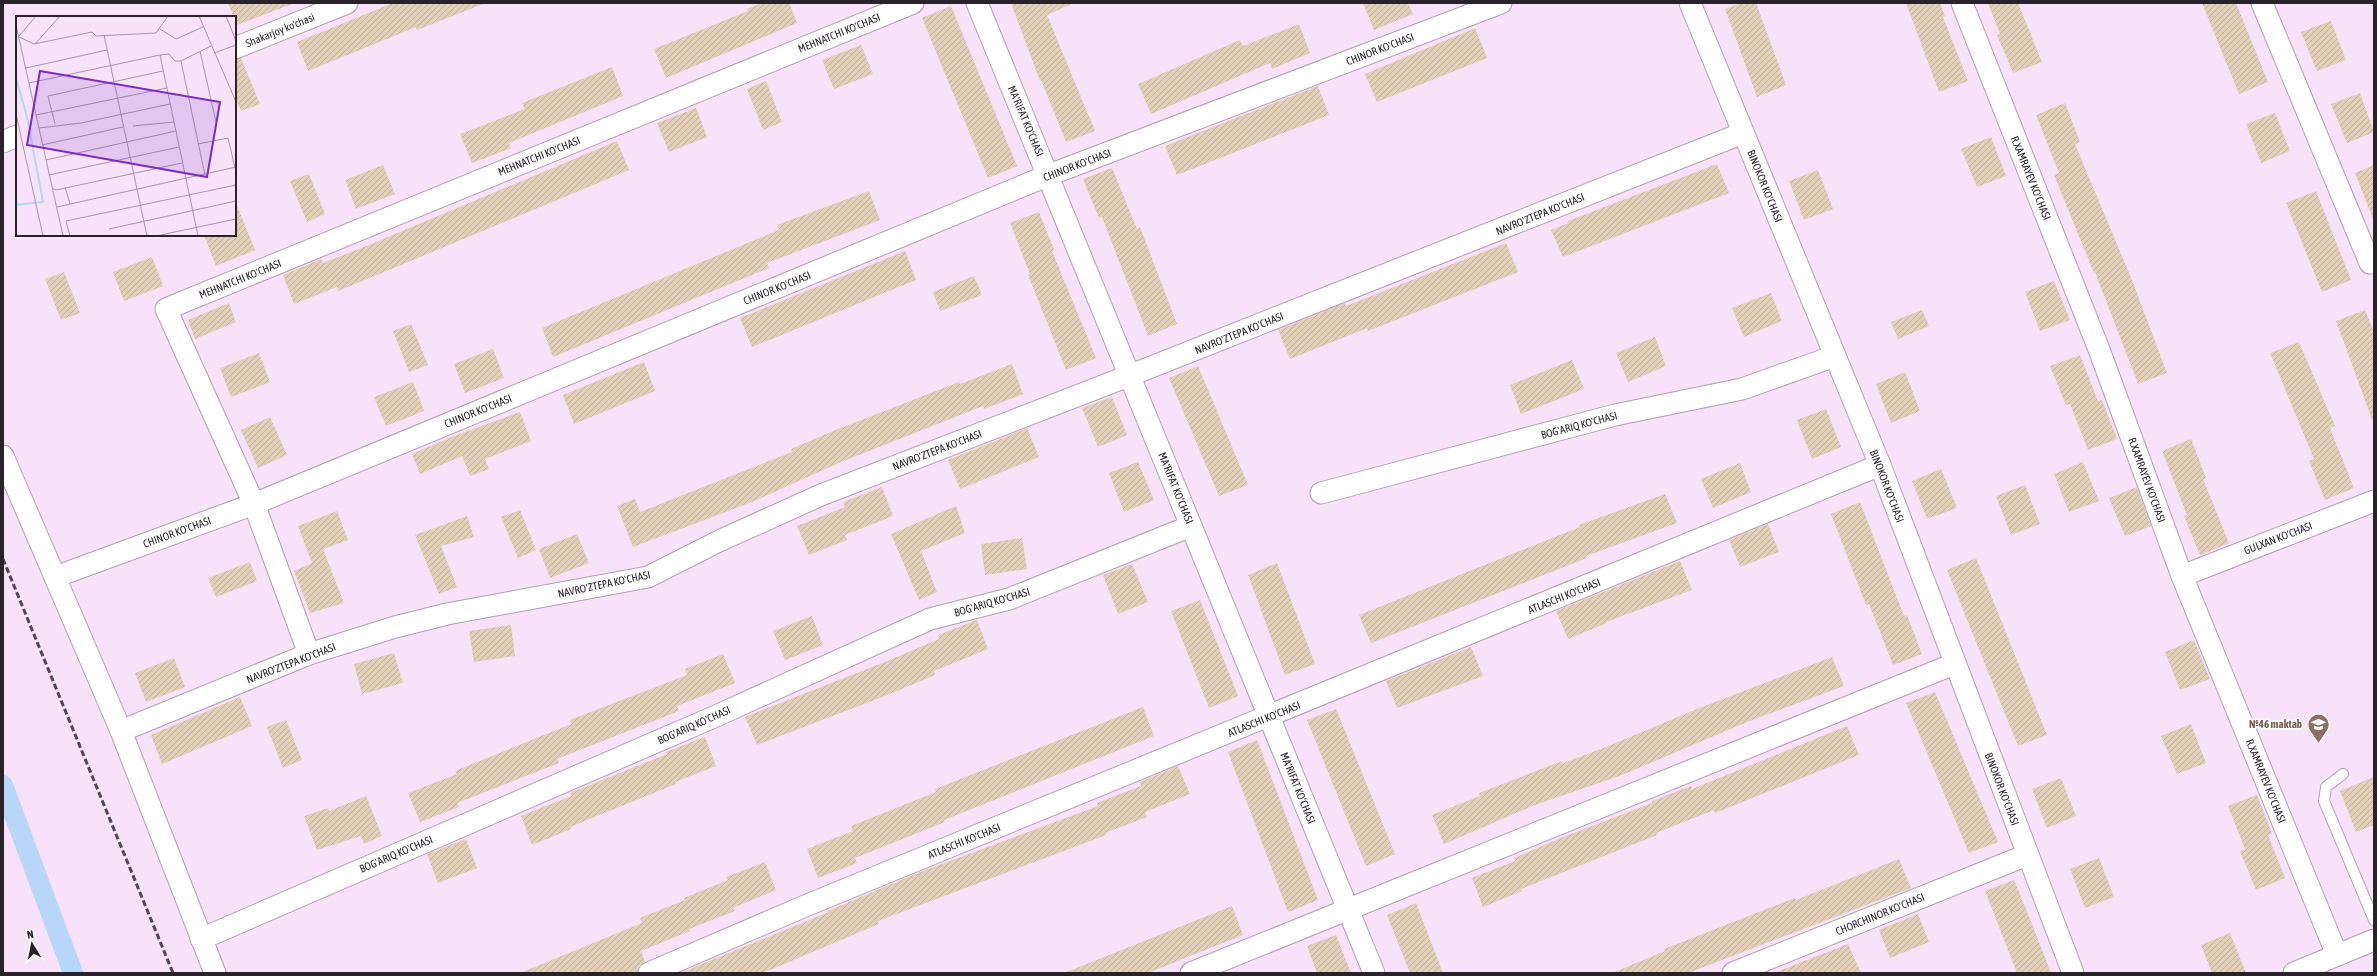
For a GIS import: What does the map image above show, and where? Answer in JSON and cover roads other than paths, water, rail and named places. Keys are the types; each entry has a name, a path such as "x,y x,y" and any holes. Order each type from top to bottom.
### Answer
{"street":[{"name":"Shakarjoy ko'chasi","path":"236,48 348,3"},
{"name":"MEHNATCHI KO'CHASI","path":"254,504 166,309 913,3"},
{"name":"MA'RIFAT KO'CHASI","path":"977,3 1132,375 1191,526 1374,973"},
{"name":"CHINOR KO'CHASI","path":"55,578 254,504 1049,175 1501,3"},
{"name":"BINOKOR KO'CHASI","path":"1690,3 1880,465 1954,664 2073,973"},
{"name":"R.XAMRAYEV KO'CHASI","path":"1962,3 2100,352 2182,576 2337,955"},
{"path":"2262,3 2370,263"},
{"name":"NAVRO'ZTEPA KO'CHASI","path":"121,731 309,654 395,627 447,614 648,577 719,542 822,495 1132,375 1743,133"},
{"path":"3,142 16,136"},
{"name":"BOG'ARIQ KO'CHASI","path":"1321,493 1615,415 1742,389 1835,356"},
{"path":"3,456 121,731 215,973"},
{"name":"ATLASCHI KO'CHASI","path":"649,973 804,906 1269,717 1880,465"},
{"name":"GULXAN KO'CHASI","path":"2182,576 2374,501"},
{"path":"254,504 309,654"},
{"name":"BOG'ARIQ KO'CHASI","path":"201,939 716,716 930,619 1009,599 1191,526"},
{"path":"1191,973 1954,664"},
{"name":"CHORCHINOR KO'CHASI","path":"1733,973 2027,855"},
{"path":"2294,973 2374,940"}],"lane":[{"path":"2343,774 2326,787 2324,801 2374,920"}],"waterway":[{"path":"3,785 73,973"}],"railway":[{"path":"3,559 173,973"}],"place":[{"name":"№46 maktab","path":"2318,744"}]}
